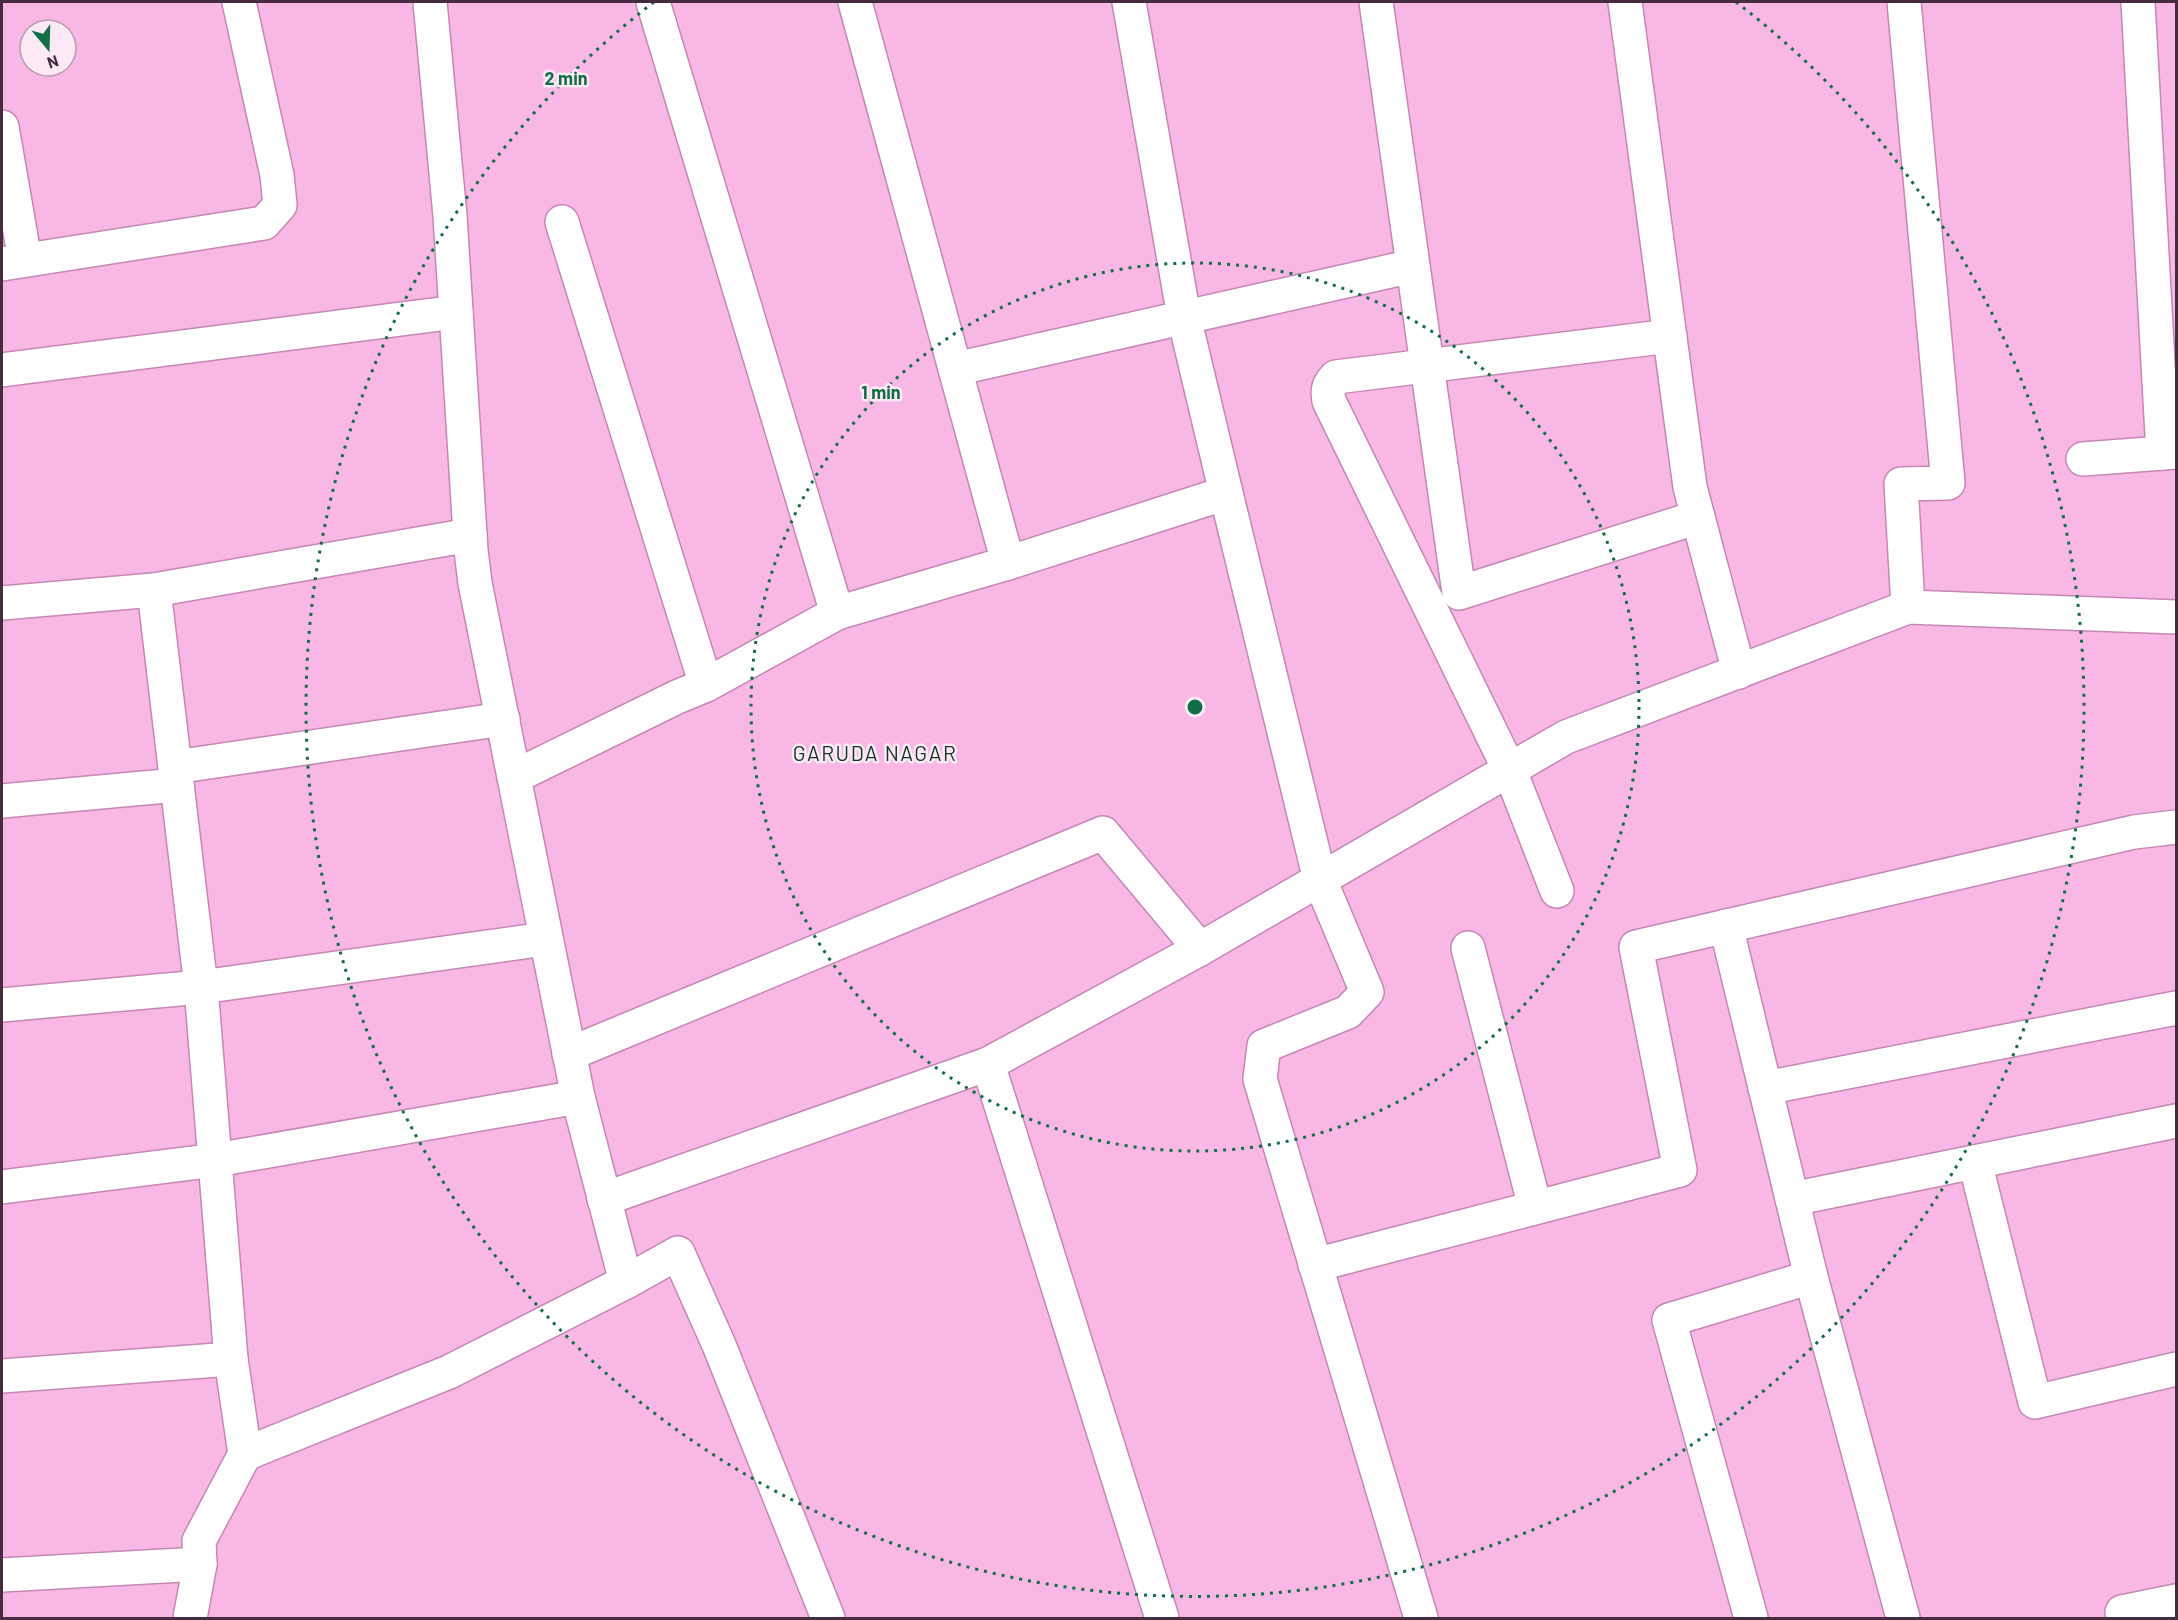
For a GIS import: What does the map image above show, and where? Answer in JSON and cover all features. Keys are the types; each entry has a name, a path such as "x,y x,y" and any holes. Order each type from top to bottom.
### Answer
{"street":[{"path":"2,127 13,262 264,223 280,205 277,175 239,2"},
{"path":"430,2 450,216 475,583 578,1097 626,1282"},
{"path":"653,2 837,613"},
{"path":"855,2 1008,563"},
{"path":"1129,2 1184,317 1226,493 1320,880 1367,992 1348,1012 1264,1046 1260,1079 1421,1618"},
{"path":"1376,2 1459,593 1698,517"},
{"path":"1625,2 1690,487 1738,672"},
{"path":"1904,2 1948,483 1901,484 1908,607"},
{"path":"2083,459 2170,453 2138,2"},
{"path":"562,222 706,685"},
{"path":"955,369 1413,266"},
{"path":"2,370 456,312"},
{"path":"1557,891 1510,771 1329,401 1327,391 1329,383 1336,377 1670,336"},
{"path":"514,777 706,685 837,613 1008,563 1226,493"},
{"path":"2,603 154,590 470,535"},
{"path":"154,590 201,987 231,1359 245,1454 199,1541 200,1564 190,1618"},
{"path":"604,1199 988,1064 1200,949 1566,737 1908,607 2176,617"},
{"path":"2,801 176,776 503,719"},
{"path":"1315,1265 1680,1170 1636,947 2134,832 2176,827"},
{"path":"569,1054 1103,833 1200,949"},
{"path":"1726,926 1810,1277 1903,1618"},
{"path":"2,1005 201,987 545,939"},
{"path":"1468,948 1535,1207"},
{"path":"1765,1088 2176,1008"},
{"path":"988,1064 1162,1618"},
{"path":"2,1186 216,1160 578,1097"},
{"path":"1792,1199 2176,1121"},
{"path":"1975,1162 2035,1402 2176,1368"},
{"path":"245,1454 449,1372 678,1253 719,1345 828,1618"},
{"path":"1751,1618 1669,1320 1810,1277"},
{"path":"2,1376 231,1359"},
{"path":"2,1575 200,1564"},
{"path":"2122,1612 2176,1600"}],"district":[{"name":"GARUDA NAGAR","path":"875,754"}]}
